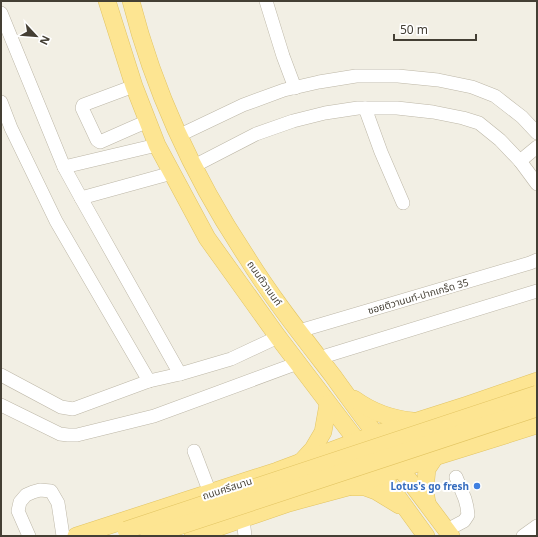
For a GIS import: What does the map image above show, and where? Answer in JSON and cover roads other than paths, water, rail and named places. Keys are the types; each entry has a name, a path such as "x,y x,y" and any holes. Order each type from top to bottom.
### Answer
{"main road":[{"name":"ถนนติวานนท์","path":"107,1 134,86 157,145 207,238 278,337 357,441 426,536"},
{"name":"ถนนติวานนท์","path":"131,1 147,56 164,100 194,166 221,216 246,256 299,331 449,533"},
{"name":"ถนนศรีสมาน","path":"76,536 277,471 376,434 537,381"},
{"path":"346,394 365,407 378,413 401,420 417,421"},
{"path":"109,536 537,394"},
{"path":"300,463 313,449 323,432 328,404"},
{"path":"467,405 461,417 459,430 465,438 479,444"},
{"path":"149,536 537,408"},
{"path":"195,536 223,531 243,519 289,503 348,487 400,468 537,425"},
{"path":"427,503 425,490 427,469 435,457"},
{"path":"277,471 286,474 294,481 296,487 289,503"},
{"path":"348,487 365,487 376,491 406,509"}],"street":[{"path":"266,1 283,56 296,88"},
{"path":"2,19 64,167 180,374"},
{"path":"180,135 244,105 284,90 356,76 398,76 438,80 472,87 495,96 522,117 537,133"},
{"path":"134,86 83,105 82,108 97,140 100,142 148,121"},
{"path":"1,102 11,128 56,220 149,381"},
{"path":"194,166 256,134 293,121 325,113 358,108 397,108 433,112 464,118 479,124 500,140 520,161 537,184"},
{"path":"365,108 381,152 403,204"},
{"path":"64,167 157,145"},
{"path":"520,161 537,147"},
{"path":"81,198 172,172"},
{"name":"ซอยติวานนท์-ปากเกร็ด 35","path":"299,331 537,260"},
{"path":"319,358 537,291"},
{"path":"1,375 62,407 73,410 149,381 180,374 231,359 278,337"},
{"path":"1,405 60,434 76,435 154,416 298,363"},
{"path":"194,451 210,493"},
{"path":"449,533 464,521 468,514 465,499 456,477"},
{"path":"29,536 18,511 20,502 26,495 40,490 51,490 58,503 63,536"},
{"path":"243,519 245,536"}],"place":[{"name":"Lotus's go fresh","path":"477,486"}]}
